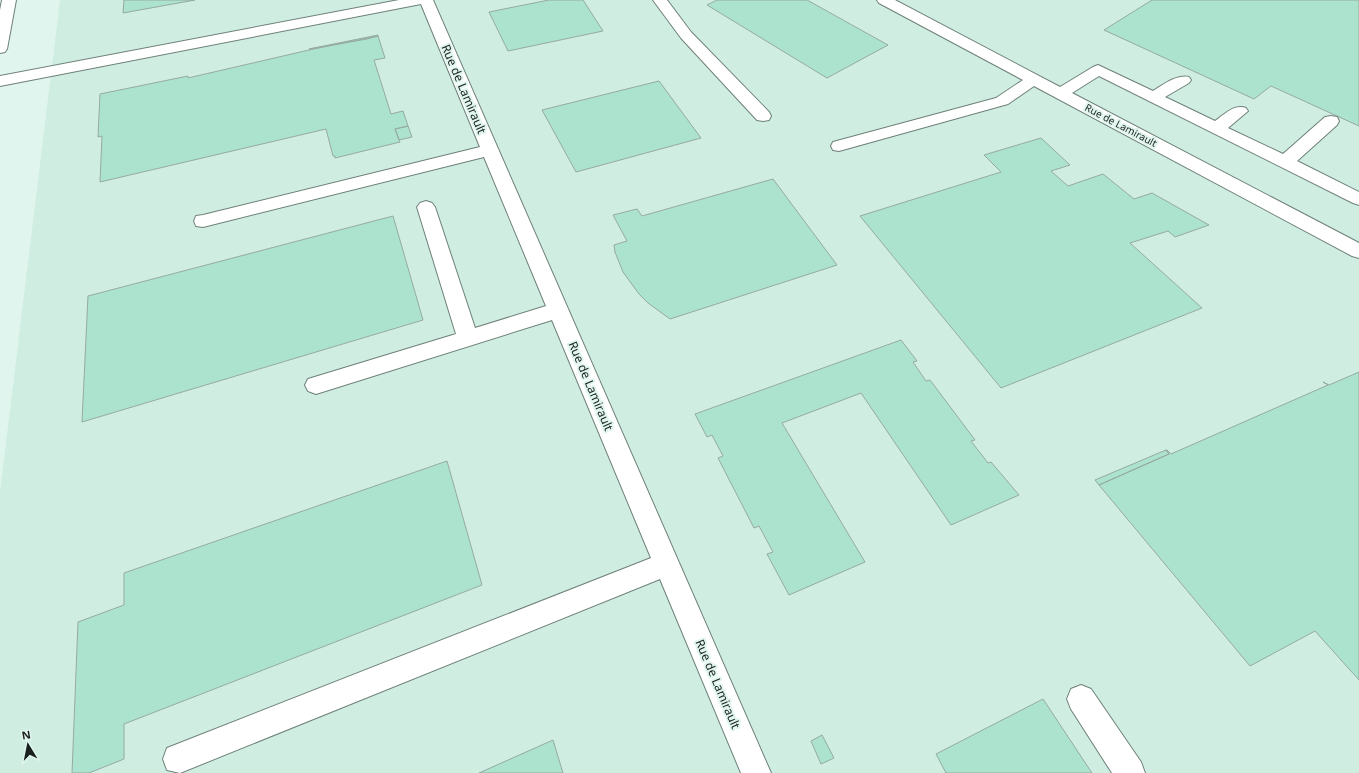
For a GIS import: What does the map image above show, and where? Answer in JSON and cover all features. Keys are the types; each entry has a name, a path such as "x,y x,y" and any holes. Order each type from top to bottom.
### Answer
{"street":[{"path":"0,49 9,0"},
{"path":"0,81 421,0"},
{"name":"Rue de Lamirault","path":"426,0 756,773"},
{"path":"660,0 686,35 763,116"},
{"name":"Rue de Lamirault","path":"884,0 1359,251"},
{"path":"1061,94 1098,70 1285,162 1357,194"},
{"path":"838,146 1002,101 1034,79"},
{"path":"1153,97 1183,80"},
{"path":"1216,128 1240,111"},
{"path":"1285,162 1331,121"},
{"path":"203,222 490,150"},
{"path":"426,207 468,339"},
{"path":"316,385 559,310"},
{"path":"178,759 667,564"},
{"path":"1081,699 1130,773"}],"shaded area":[{"path":"60,0 1359,0 1359,773 0,773 0,492"}],"building":[{"path":"124,0 195,0 123,13"},
{"path":"549,0 583,0 603,31 508,51 489,12"},
{"path":"717,0 807,0 888,45 827,78 707,5"},
{"path":"1152,0 1359,0 1359,126 1271,86 1254,99 1104,30"},
{"path":"378,35 367,39 309,49"},
{"path":"378,36 385,58 374,60 391,114 403,111 408,126 395,129 400,142 335,158 335,156 333,156 326,129 100,182 102,136 98,137 100,94 188,76 188,78 309,50"},
{"path":"659,81 701,138 576,172 542,110"},
{"path":"408,126 412,137 399,140 395,129"},
{"path":"1041,138 1070,165 1051,171 1068,186 1103,174 1134,199 1152,193 1209,225 1175,237 1168,231 1130,243 1202,308 1001,388 860,216 1001,172 984,155"},
{"path":"773,179 837,265 670,319 648,303 639,294 623,272 615,252 614,245 627,241 613,215 637,209 642,216"},
{"path":"393,216 423,320 82,422 88,296"},
{"path":"901,340 917,361 913,362 926,381 930,380 975,440 971,441 988,463 991,462 1019,495 951,525 861,393 782,423 865,562 789,595 767,554 773,552 759,526 754,528 718,458 723,456 712,435 707,437 695,414"},
{"path":"1359,372 1359,680 1315,631 1250,666 1099,485 1169,454 1166,450 1171,454 1328,385 1323,382 1329,385"},
{"path":"1166,450 1169,454 1099,485 1095,480"},
{"path":"447,461 482,585 124,724 124,759 89,773 72,773 78,622 124,605 124,573"},
{"path":"1043,699 1092,773 946,773 936,754"},
{"path":"822,735 834,758 821,764 811,741"},
{"path":"553,740 563,773 479,773"}]}
